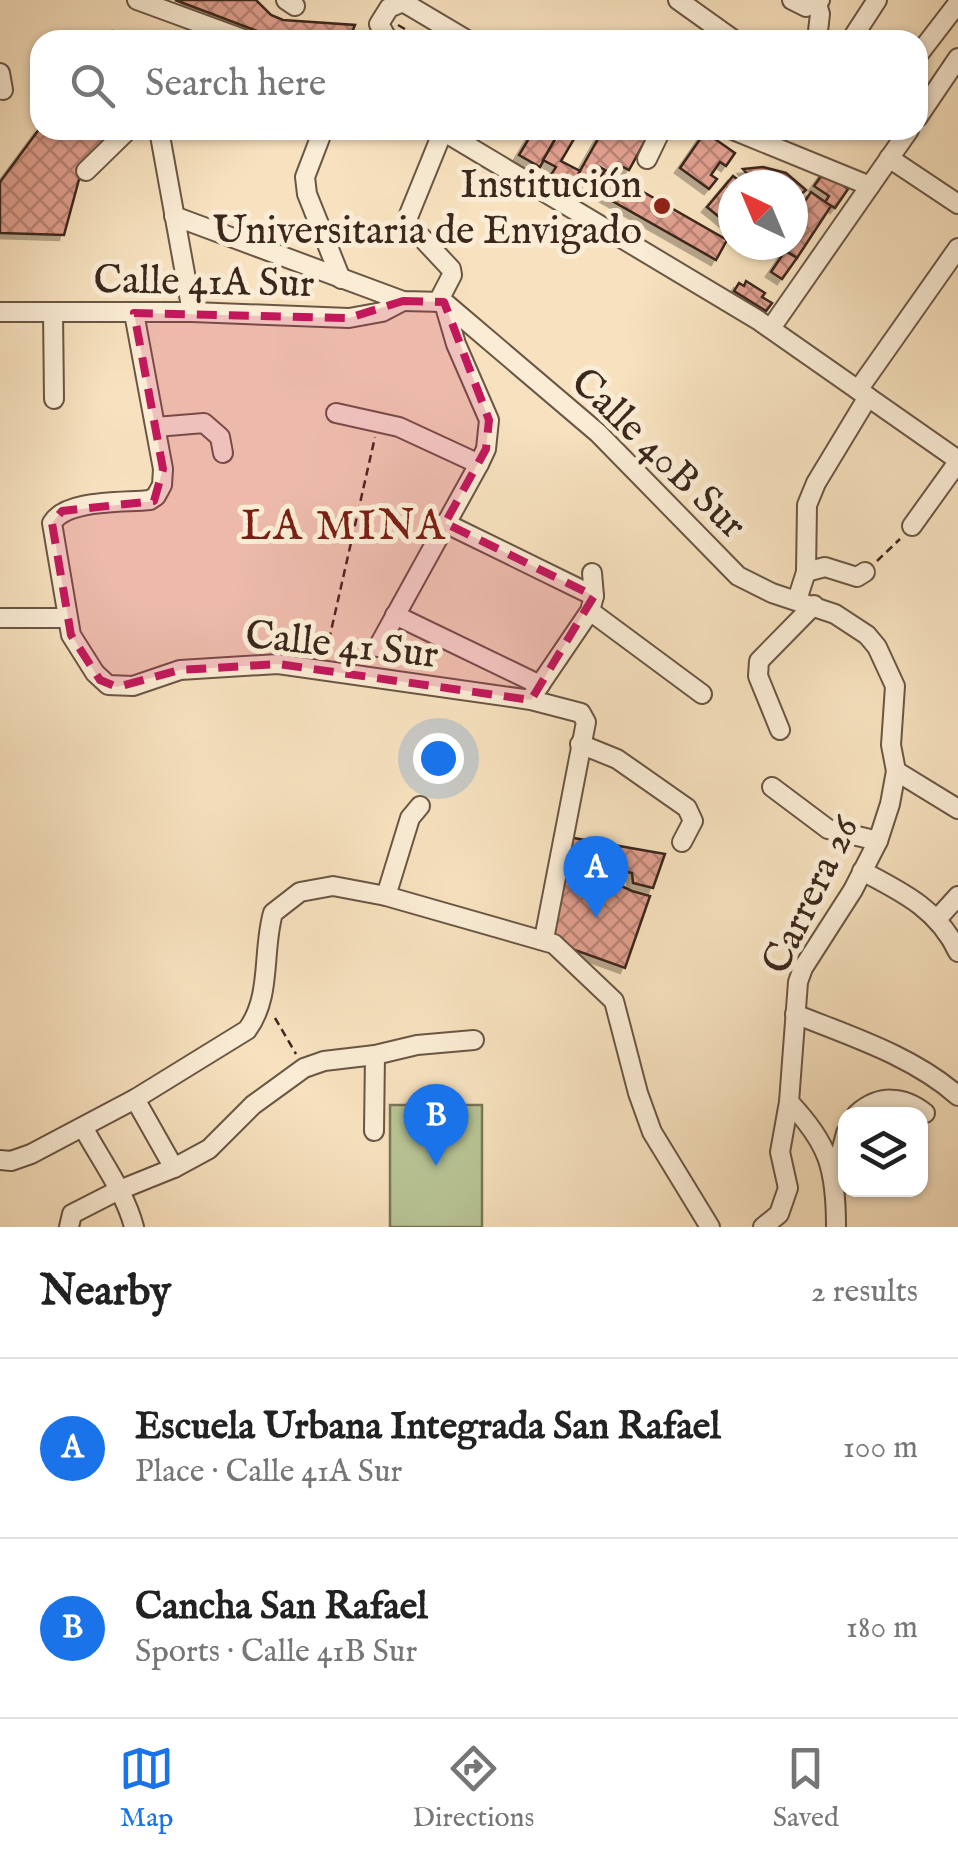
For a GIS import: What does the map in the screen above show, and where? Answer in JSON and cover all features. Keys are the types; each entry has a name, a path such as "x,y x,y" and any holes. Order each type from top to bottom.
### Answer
{"street":[{"path":"136,0 202,30"},
{"path":"678,0 720,30"},
{"path":"792,0 806,7 818,2 818,30"},
{"path":"858,30 877,0"},
{"path":"381,30 384,16 393,4 408,3 450,30"},
{"path":"928,43 954,15"},
{"path":"928,102 958,58"},
{"path":"86,171 118,140"},
{"path":"160,140 192,312"},
{"path":"319,140 305,177 307,194 341,279"},
{"path":"378,648 486,449 489,420 441,302 451,269 408,223 438,140"},
{"path":"457,140 771,328 958,461 912,526"},
{"path":"647,158 657,140"},
{"path":"757,140 870,186"},
{"path":"771,328 901,140"},
{"path":"889,158 958,204"},
{"path":"174,216 402,301 441,302"},
{"path":"780,730 758,676 759,661 806,603 807,505 863,394 958,248"},
{"name":"Calle 41A Sur","path":"0,312 192,312 349,318 382,312 402,301"},
{"name":"Calle 40B Sur","path":"441,302 598,433 738,576 854,625 877,647"},
{"path":"53,312 54,399"},
{"path":"0,618 66,618 51,530 62,511 150,500 162,484 156,427 134,313"},
{"path":"336,413 400,427 478,464"},
{"path":"156,427 204,424 220,437 223,453"},
{"path":"445,523 592,603 702,694"},
{"path":"806,572 825,566 857,576 865,572"},
{"path":"396,615 535,693 592,603 592,572"},
{"name":"Calle 41 Sur","path":"66,618 81,653 108,685 132,686 180,670 241,664 535,693 584,716 580,744"},
{"name":"Carrera 26","path":"763,1227 785,1204 788,1188 780,1152 789,1102 796,988 803,968 878,840 896,772 891,745 895,686 877,647"},
{"path":"544,940 580,744 617,760 687,808 693,821 682,842"},
{"path":"896,772 958,809"},
{"path":"772,788 828,829 878,840"},
{"path":"386,896 410,818 420,806"},
{"path":"862,871 906,894 938,918 958,952"},
{"path":"0,1160 22,1158 83,1127 246,1030 261,1000 272,913 300,892 333,886 386,896 554,944 614,1002 652,1132 710,1227"},
{"path":"938,918 958,896"},
{"path":"261,1000 275,1018"},
{"path":"795,1014 863,1041 956,1089"},
{"path":"69,1227 72,1214 209,1149 253,1105 304,1068 324,1061 474,1040"},
{"path":"374,1055 374,1131"},
{"path":"135,1098 174,1168"},
{"path":"867,1107 902,1099 918,1107"},
{"path":"789,1102 819,1135 835,1180"},
{"path":"83,1127 128,1206 134,1227"},
{"path":"836,1227 838,1157"}],"path":[{"path":"384,16 407,30"},
{"path":"322,669 378,422"},
{"path":"865,572 912,526"},
{"path":"275,1018 304,1068"}],"highlighted area":[{"path":"403,301 444,302 489,420 486,449 445,523 594,596 531,700 278,664 180,670 117,687 100,680 71,635 52,523 62,511 154,501 163,469 134,313 349,318"}],"green space":[{"path":"390,1105 482,1105 482,1227 390,1227"}],"building":[{"path":"175,0 256,0 271,15 283,20 355,25 353,30 254,30"},
{"path":"31,140 111,140 81,172 64,235 0,233 0,182"},
{"path":"528,140 554,140 540,167 519,155"},
{"path":"555,140 573,140 561,161 580,171 569,190 549,178 556,167 543,160"},
{"path":"597,140 646,140 629,170 621,166 615,176 598,166 588,185 576,178"},
{"path":"699,140 716,140 735,153 726,166 720,162 711,175 717,179 709,189 680,168"},
{"path":"605,170 718,235 718,256 716,260 593,190"},
{"path":"824,172 848,189 835,208 825,202 829,196 814,186"},
{"path":"811,192 831,206 808,241"},
{"path":"718,194 718,216 707,207"},
{"path":"779,260 796,260 782,279 771,272"},
{"path":"746,281 765,293 762,297 772,303 766,311 734,291"},
{"path":"568,837 665,854 653,888 633,883 632,873 588,863 585,869 562,866"},
{"path":"562,866 585,869 650,896 625,968 544,939"}],"place":[{"name":"Institución Universitaria de Envigado","path":"662,206"},
{"name":"Escuela Urbana Integrada San Rafael","path":"596,918"},
{"name":"Cancha San Rafael","path":"436,1166"}],"district":[{"name":"LA MINA","path":"344,524"}]}
